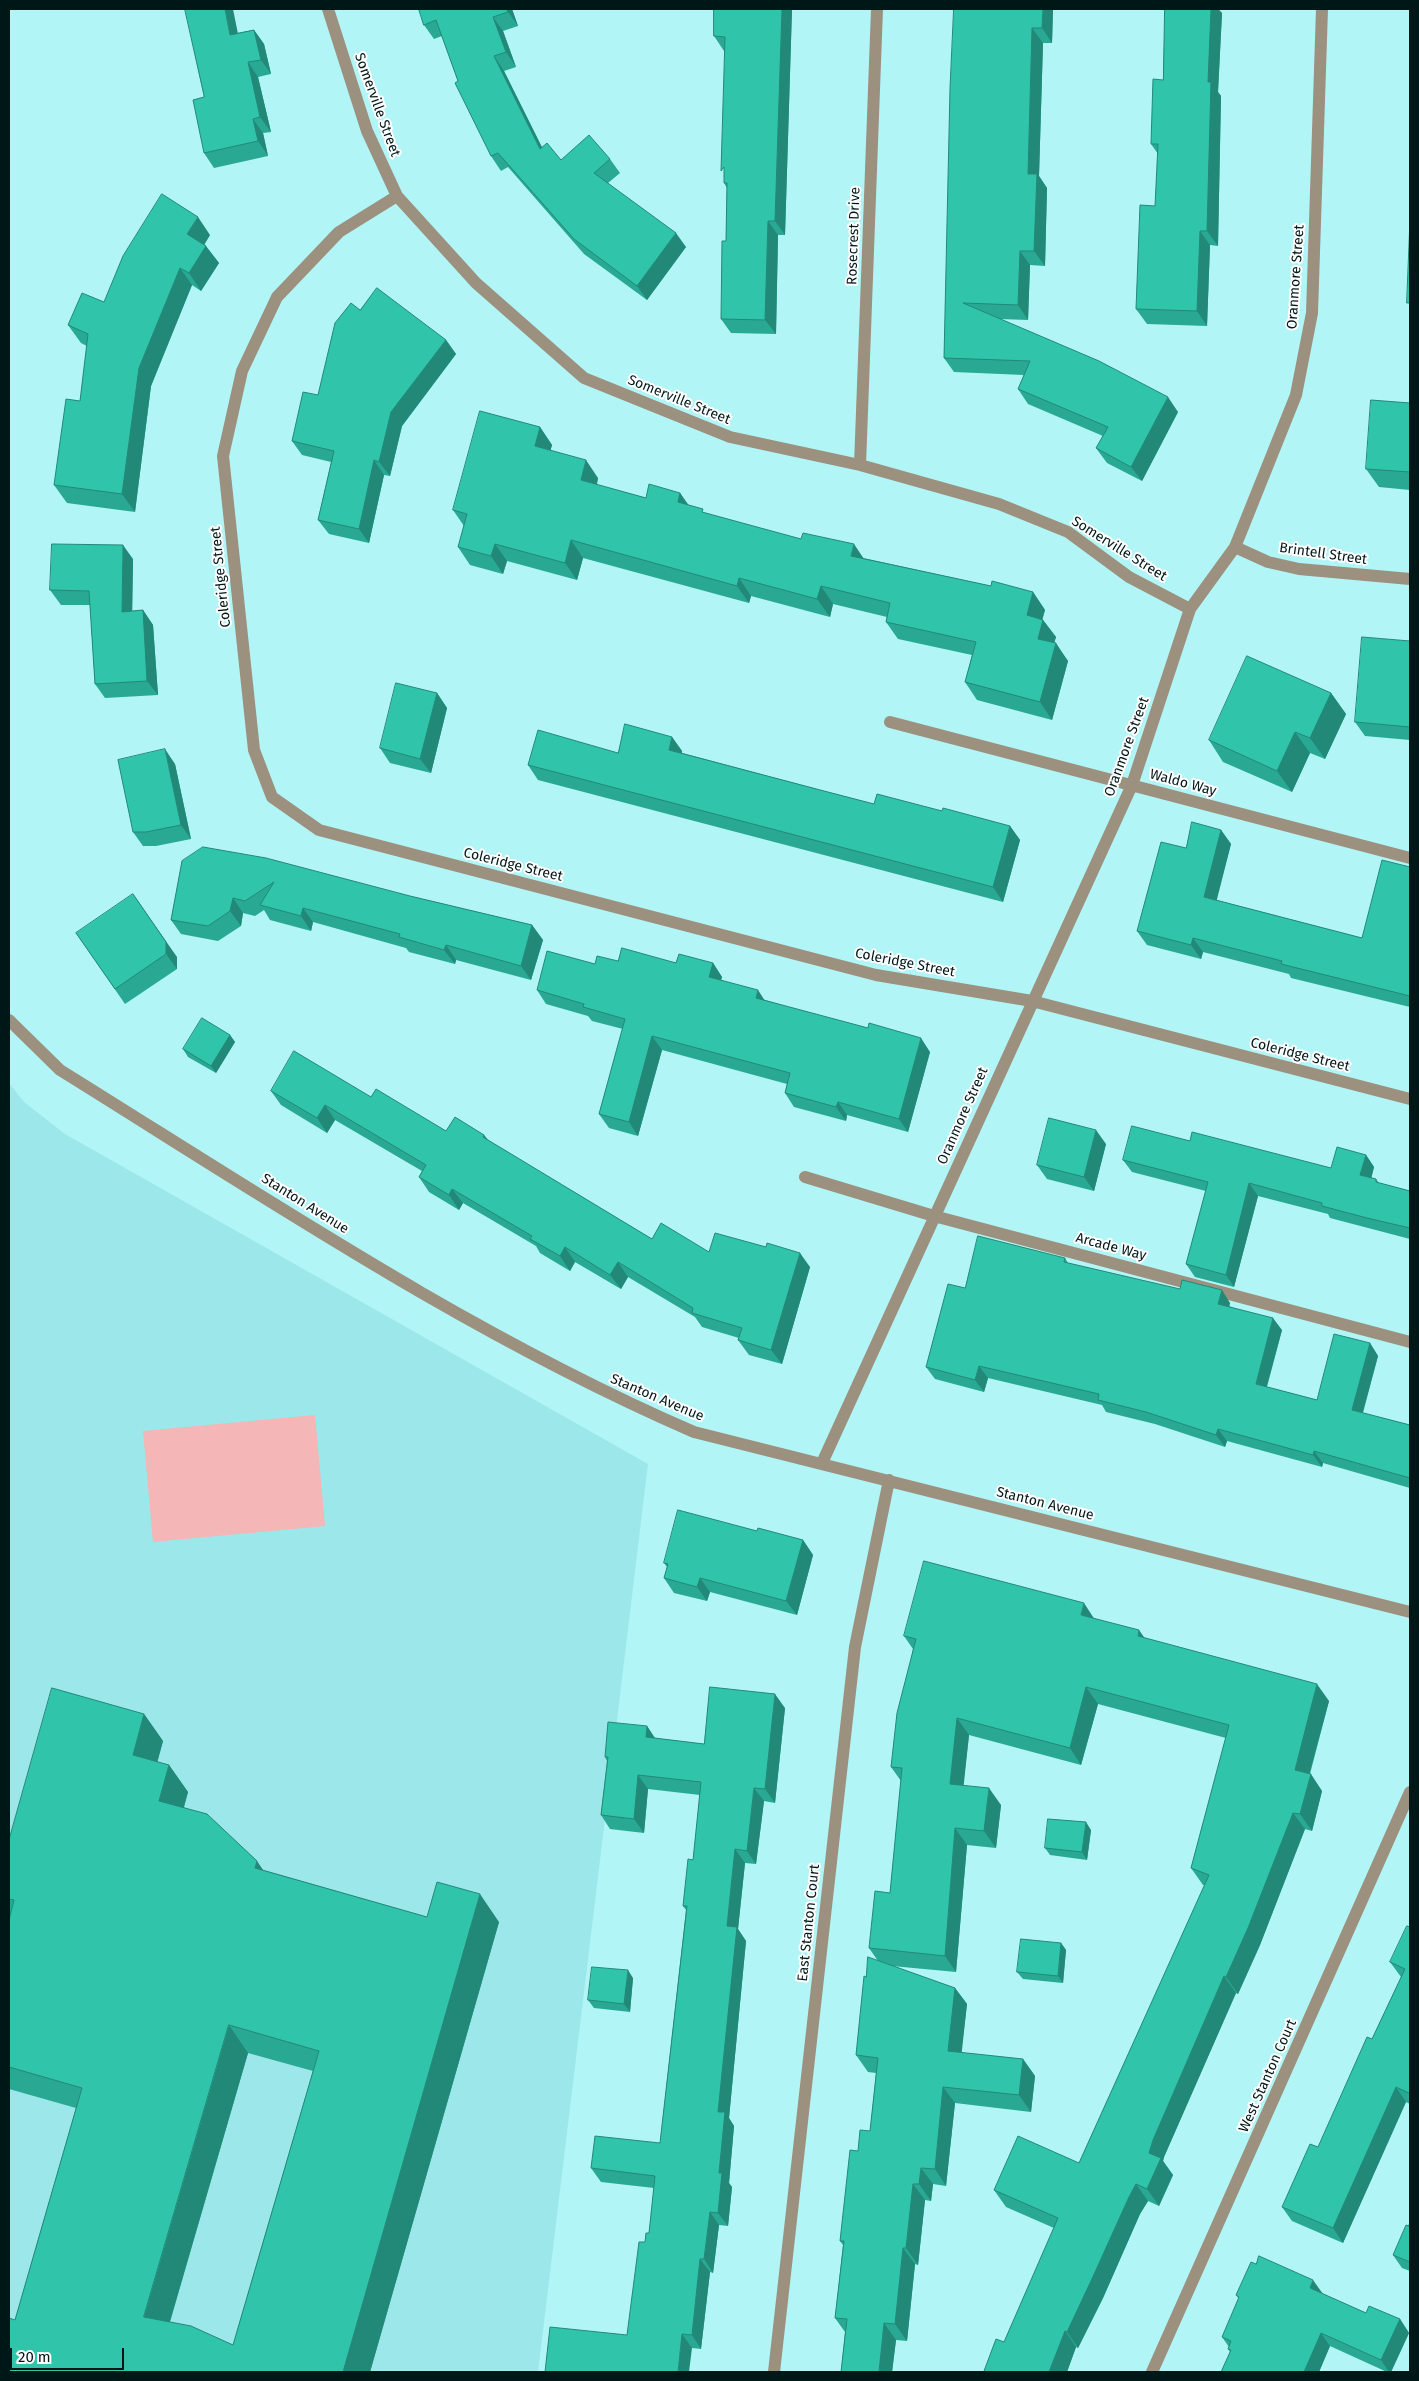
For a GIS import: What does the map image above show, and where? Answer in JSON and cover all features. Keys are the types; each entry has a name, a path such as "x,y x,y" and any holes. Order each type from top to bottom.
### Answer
{"street":[{"name":"Somerville Street","path":"328,9 367,131 397,196 476,283 584,378 730,437 860,465 999,504 1068,532 1129,577 1190,609"},
{"name":"Rosecrest Drive","path":"860,465 877,9"},
{"name":"Oranmore Street","path":"822,1463 1132,785 1190,609 1235,547 1296,395 1312,313 1322,9"},
{"name":"Coleridge Street","path":"397,196 339,232 277,297 242,371 223,456 254,750 272,797 319,830 876,975 1032,1001 1410,1099"},
{"name":"Brintell Street","path":"1235,547 1268,562 1299,569 1410,579"},
{"name":"Waldo Way","path":"890,722 1410,858"},
{"name":"Stanton Avenue","path":"9,1020 60,1070 445,1308 616,1398 694,1432 1410,1612"},
{"name":"Arcade Way","path":"804,1177 934,1216 1410,1342"},
{"name":"East Stanton Court","path":"774,2372 855,1647 889,1480"},
{"name":"West Stanton Court","path":"1152,2372 1410,1792"}],"shaded area":[{"path":"9,1083 24,1102 65,1134 648,1464 538,2372 9,2372"},
{"path":"315,1415 325,1526 153,1542 143,1431"}],"building":[{"path":"185,9 225,9 230,35 254,30 261,60 248,62 260,117 253,119 258,141 204,153 193,100 204,97"},
{"path":"419,9 507,9 508,12 493,17 506,52 494,56 540,149 547,143 561,160 589,135 610,159 594,173 676,233 637,286 574,239 498,153 491,156 455,83 458,81 436,20 424,25"},
{"path":"714,9 782,9 775,221 768,221 765,320 721,319 722,241 726,241 727,183 724,183 724,167 721,171 725,37 714,36"},
{"path":"954,9 1043,9 1042,28 1032,28 1028,174 1037,174 1034,251 1020,251 1018,305 963,303 1099,361 1168,397 1131,467 1096,448 1108,427 1018,389 1030,361 944,358 950,89"},
{"path":"1165,9 1211,9 1208,82 1211,82 1207,231 1200,231 1197,311 1136,309 1140,205 1155,206 1158,144 1151,144 1153,79 1163,80"},
{"path":"162,194 198,217 187,234 206,246 189,273 180,268 139,368 122,494 54,485 66,399 80,401 88,334 68,325 82,293 104,302 123,256"},
{"path":"1410,220 1410,303 1407,303"},
{"path":"377,288 446,340 391,412 379,462 374,460 359,529 318,520 334,451 292,441 303,392 318,395 335,323 351,303 360,310"},
{"path":"1371,400 1410,403 1410,472 1366,469"},
{"path":"480,411 540,427 535,446 586,460 581,480 646,498 649,484 680,493 678,502 703,509 702,512 801,539 803,533 854,544 851,556 991,586 992,581 1033,592 1027,615 1043,620 1038,639 1056,643 1040,702 965,682 976,642 886,622 890,603 821,586 817,599 739,578 737,586 571,540 565,563 495,544 491,556 458,547 467,514 453,510"},
{"path":"52,544 123,545 122,612 143,610 147,681 95,684 89,591 50,590"},
{"path":"1362,637 1410,641 1410,727 1355,722"},
{"path":"1247,656 1331,693 1310,738 1295,732 1277,771 1209,740"},
{"path":"396,683 437,693 420,759 380,748"},
{"path":"625,724 672,737 669,750 874,804 877,794 942,811 943,808 1010,826 993,887 528,765 538,730 618,753"},
{"path":"165,749 181,825 146,832 133,832 118,760"},
{"path":"1192,822 1221,830 1204,897 1362,938 1382,860 1410,867 1410,996 1281,964 1282,961 1193,938 1191,945 1137,931 1161,842 1186,848"},
{"path":"203,847 266,858 410,896 532,925 521,966 446,945 444,950 399,937 400,934 303,908 301,916 260,905 274,882 245,901 233,898 230,911 208,926 171,920 182,861"},
{"path":"133,894 166,942 166,954 115,989 76,933"},
{"path":"622,948 676,963 679,954 713,963 709,977 758,990 756,998 868,1028 869,1023 921,1038 899,1119 838,1102 836,1107 785,1093 790,1073 652,1036 629,1122 599,1114 625,1019 583,1007 584,1004 537,990 547,951 595,964 597,956 618,961"},
{"path":"202,1018 230,1035 211,1066 183,1049"},
{"path":"294,1051 371,1097 376,1089 446,1131 455,1117 484,1135 483,1137 652,1239 661,1223 709,1252 715,1233 766,1247 767,1243 800,1253 771,1350 738,1340 742,1328 692,1313 693,1308 618,1262 610,1275 565,1247 560,1256 530,1239 532,1236 452,1189 449,1195 419,1177 426,1165 325,1105 317,1118 271,1091"},
{"path":"1049,1118 1096,1130 1084,1177 1037,1165"},
{"path":"1132,1126 1190,1141 1192,1132 1331,1168 1337,1147 1366,1155 1360,1175 1376,1179 1376,1182 1410,1191 1410,1228 1322,1206 1322,1203 1249,1183 1226,1275 1186,1264 1208,1182 1123,1160"},
{"path":"978,1236 1065,1258 1064,1262 1180,1289 1182,1280 1222,1290 1218,1304 1273,1318 1256,1384 1317,1400 1334,1334 1370,1343 1352,1410 1410,1425 1410,1478 1314,1451 1313,1455 1218,1429 1216,1435 1146,1412 1098,1400 1099,1394 979,1366 975,1380 926,1367 948,1284 965,1288"},
{"path":"678,1510 757,1531 758,1528 803,1540 786,1601 700,1578 697,1587 664,1578 668,1564 664,1563"},
{"path":"924,1561 1084,1603 1081,1615 1139,1630 1138,1636 1317,1684 1295,1770 1311,1774 1300,1814 1293,1813 1248,1928 1226,1977 1224,1976 1153,2140 1149,2153 1161,2158 1147,2189 1136,2184 1129,2197 1067,2332 1065,2331 1049,2372 984,2371 996,2339 1004,2342 1058,2218 994,2190 1018,2136 1079,2163 1209,1875 1191,1868 1229,1725 1086,1687 1070,1748 957,1718 950,1784 989,1788 984,1831 955,1828 945,1956 869,1948 875,1891 890,1893 902,1768 891,1767 897,1713 916,1639 904,1636"},
{"path":"710,1687 775,1694 765,1789 754,1788 747,1851 735,1849 727,1926 737,1927 718,2112 725,2112 719,2173 722,2173 718,2213 710,2212 704,2259 700,2259 692,2335 682,2334 678,2372 545,2372 550,2327 627,2335 639,2242 645,2242 646,2233 649,2233 655,2176 591,2168 595,2136 660,2143 687,1906 683,1906 688,1859 693,1860 701,1782 638,1775 634,1819 601,1815 608,1757 605,1757 608,1722 647,1726 646,1737 704,1744"},
{"path":"52,1688 144,1714 133,1755 169,1765 159,1801 207,1814 257,1861 255,1868 427,1917 437,1882 480,1894 343,2372 9,2372 9,2318 15,2320 82,2088 9,2067 9,1920 14,1900 9,1899 9,1840","holes":["229,2025 319,2051 233,2345 191,2326 144,2317"]},
{"path":"1048,1819 1086,1822 1082,1852 1045,1848"},
{"path":"1407,1926 1410,1927 1410,2091 1409,2093 1396,2087 1333,2228 1282,2207 1310,2144 1318,2147 1367,2037 1372,2039 1405,1969 1390,1962"},
{"path":"1021,1939 1061,1943 1058,1976 1017,1972"},
{"path":"868,1957 955,1988 948,2051 1023,2059 1019,2095 943,2087 935,2169 921,2168 919,2184 913,2184 906,2248 903,2248 895,2324 884,2323 879,2372 841,2372 847,2319 835,2318 844,2241 840,2241 850,2150 858,2151 860,2130 870,2131 878,2058 856,2055 864,1976 866,1977"},
{"path":"592,1967 628,1970 624,2004 588,2000"},
{"path":"1410,2222 1410,2262 1393,2255 1406,2225 1409,2226"},
{"path":"1259,2256 1313,2280 1310,2288 1366,2313 1369,2306 1400,2319 1381,2360 1321,2333 1304,2372 1221,2372 1231,2350 1228,2349 1231,2341 1222,2337 1239,2297 1236,2295 1251,2262 1256,2264"}]}
